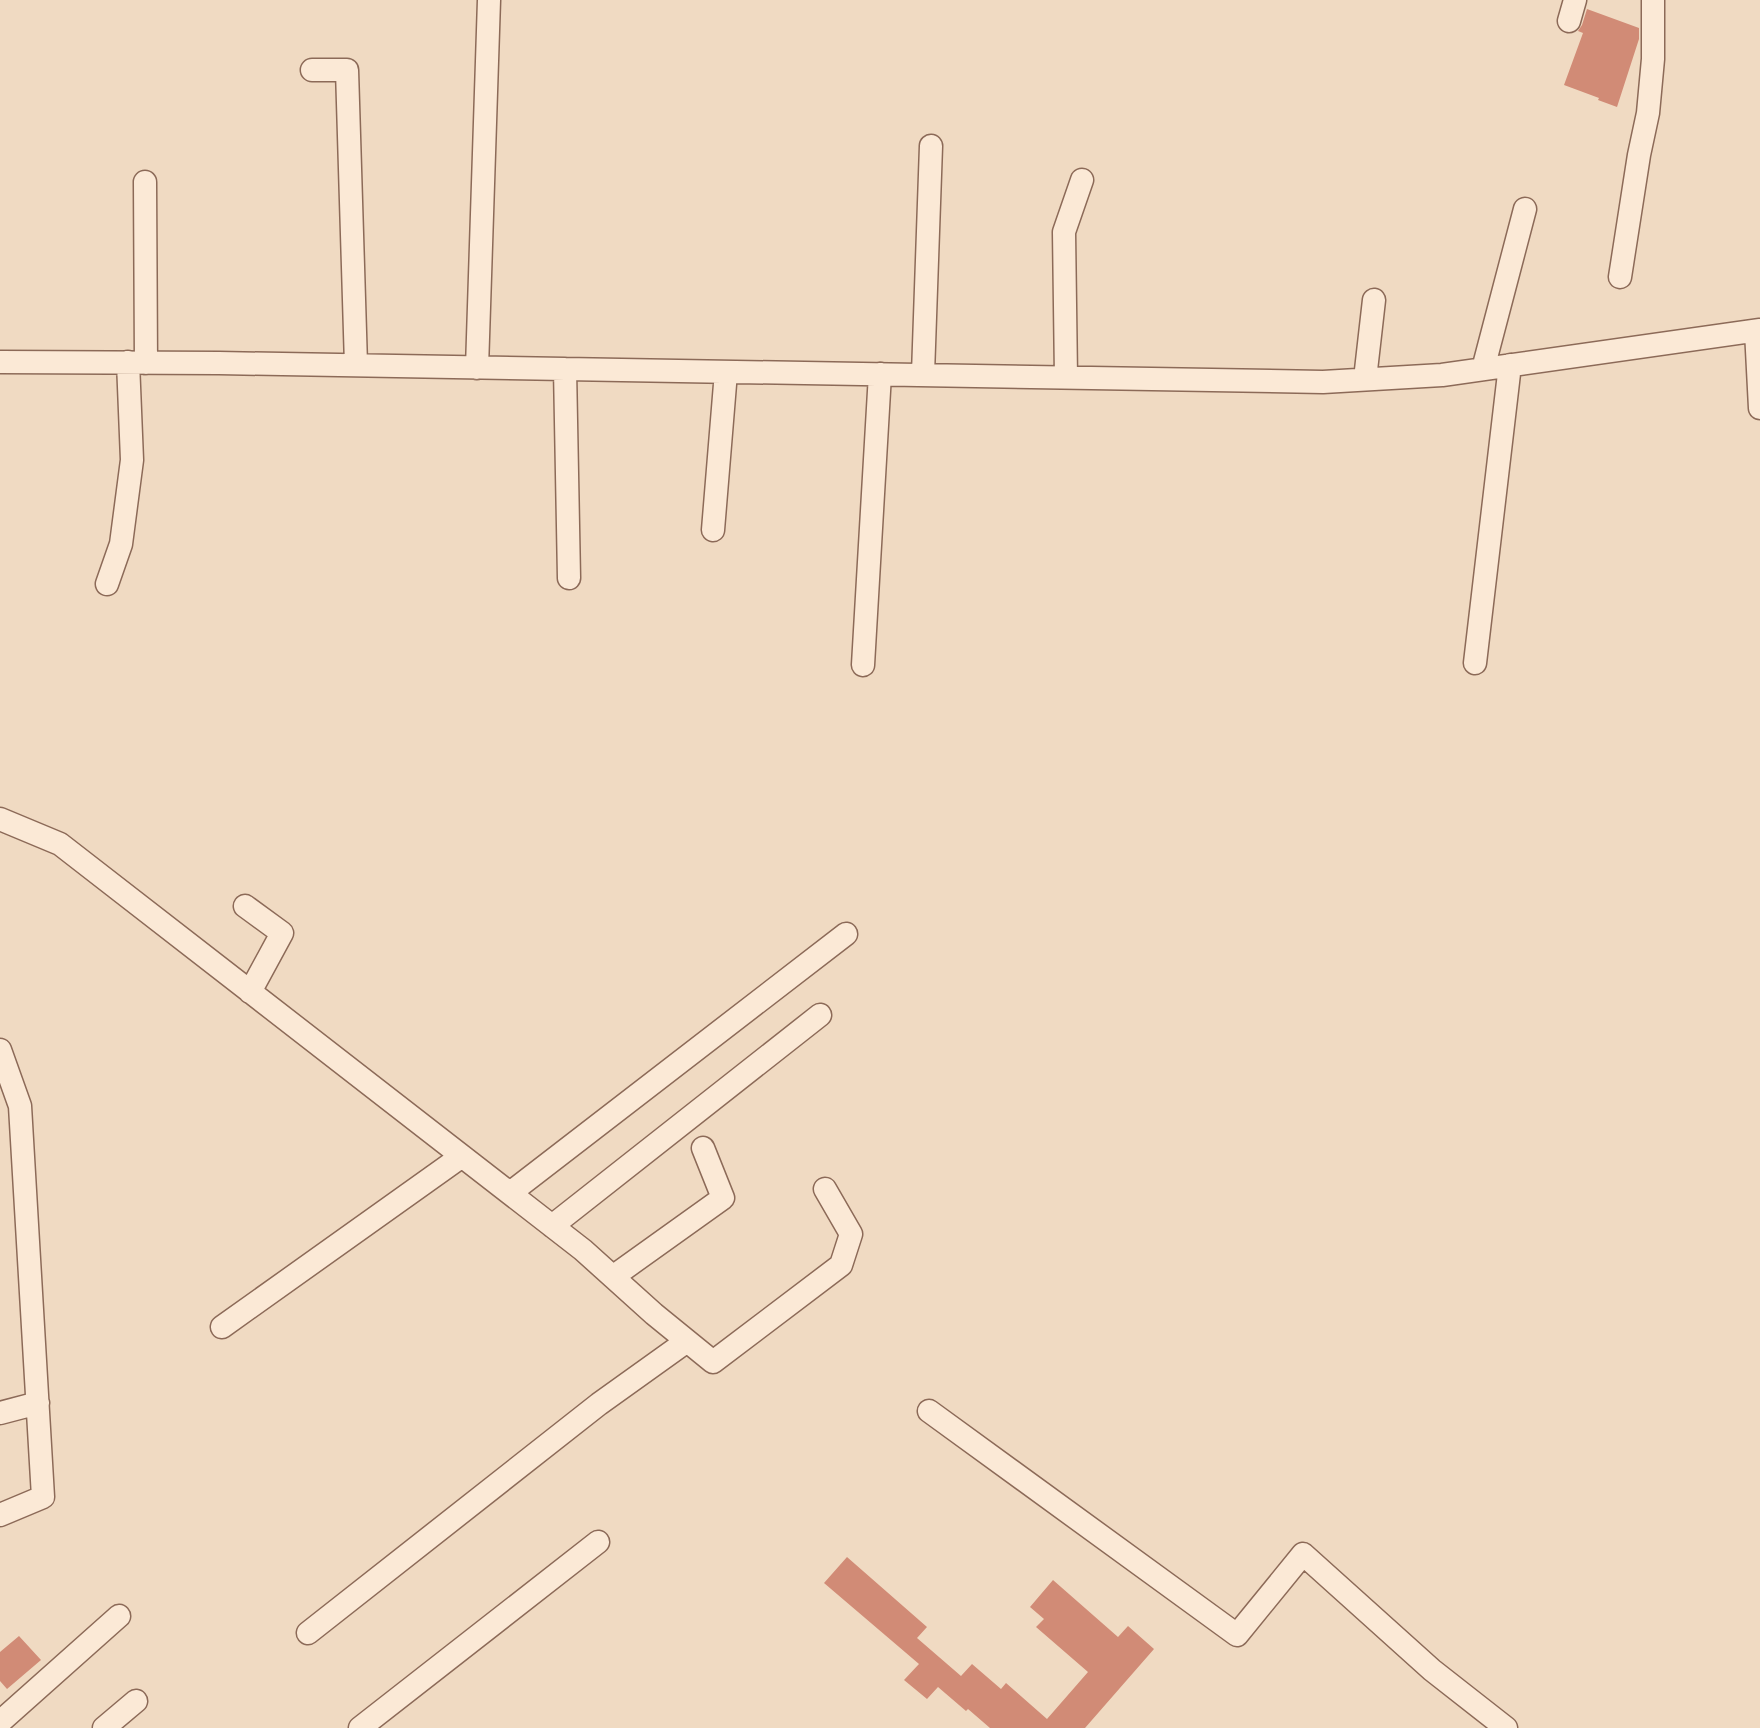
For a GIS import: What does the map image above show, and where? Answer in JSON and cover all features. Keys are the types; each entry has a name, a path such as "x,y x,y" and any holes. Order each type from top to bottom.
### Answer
{"street":[{"path":"477,368 489,0"},
{"path":"1620,277 1648,113 1653,59 1653,0"},
{"path":"312,70 347,70 356,365"},
{"path":"923,374 931,146"},
{"path":"1066,377 1064,232 1082,180"},
{"path":"107,584 121,544 132,460 145,182"},
{"path":"1483,369 1525,209"},
{"path":"1365,379 1374,300"},
{"path":"0,362 1323,382 1442,375 1758,330 1760,408"},
{"path":"1475,663 1510,365"},
{"path":"565,369 569,578"},
{"path":"713,530 726,372"},
{"path":"863,665 880,374"},
{"path":"0,819 60,844 552,1226 713,1362 841,1265 851,1234 825,1189"},
{"path":"245,906 282,933 250,992"},
{"path":"510,1193 846,934"},
{"path":"552,1226 820,1015"},
{"path":"0,1050 20,1106 43,1497 0,1515"},
{"path":"614,1276 723,1198 703,1148"},
{"path":"222,1327 462,1156"},
{"path":"308,1633 599,1404 687,1341"},
{"path":"0,1413 38,1403"},
{"path":"929,1411 1237,1635 1303,1554 1432,1670 1506,1728"},
{"path":"360,1728 598,1542"},
{"path":"0,1722 119,1616"},
{"path":"104,1728 136,1701"}],"building":[{"path":"1587,9 1639,28 1639,39 1617,107 1564,85 1583,33 1578,31"},
{"path":"847,1557 927,1627 917,1638 961,1676 972,1664 1001,1689 1006,1683 1047,1719 1088,1672 1036,1627 1044,1619 1030,1607 1053,1580 1118,1637 1128,1626 1154,1649 1085,1728 990,1728 938,1687 927,1699 904,1680 919,1664 824,1583"},
{"path":"19,1636 41,1660 7,1689 0,1681 0,1652"}]}
